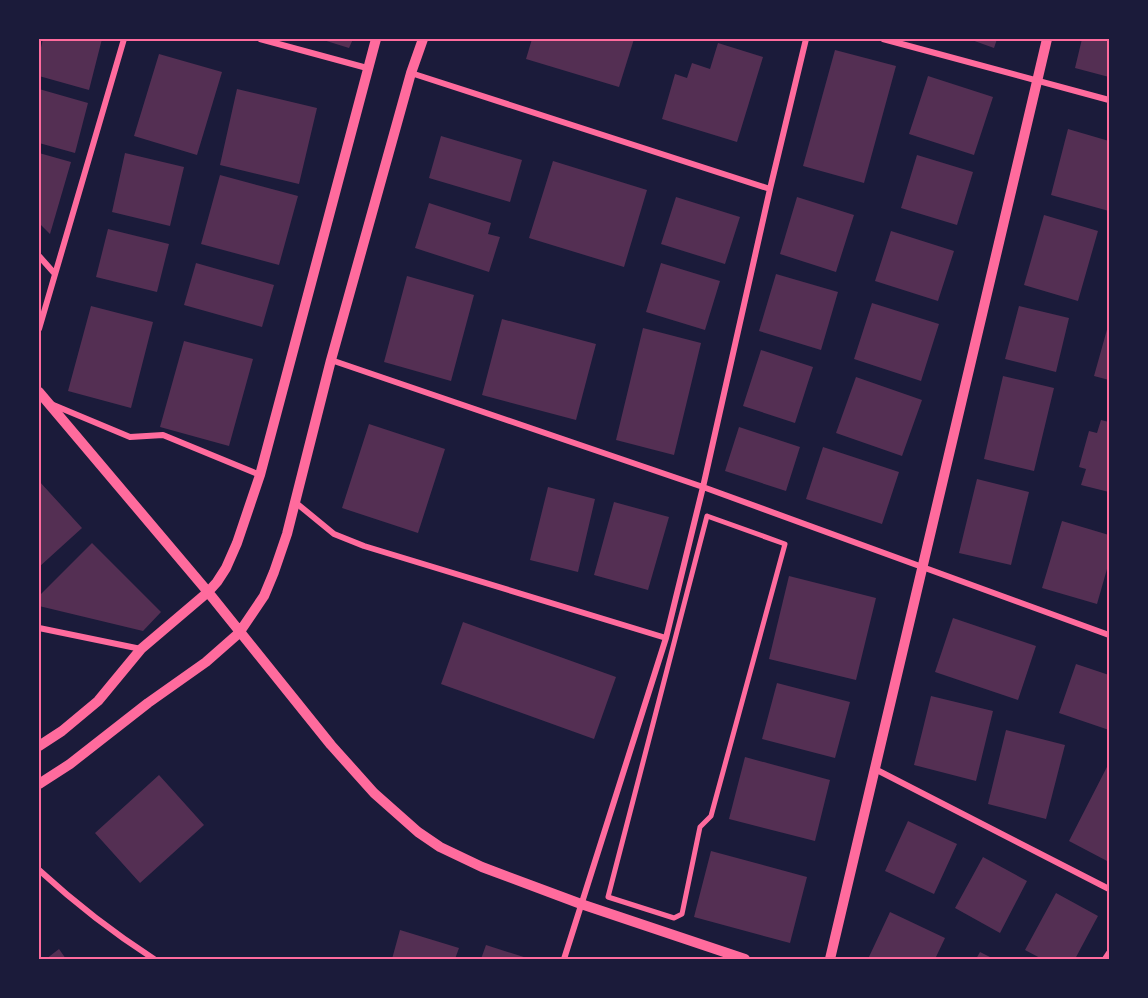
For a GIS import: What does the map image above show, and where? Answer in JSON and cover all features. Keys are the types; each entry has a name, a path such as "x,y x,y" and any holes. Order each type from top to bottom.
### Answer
{"street":[{"path":"39,329 124,39"},
{"path":"260,39 367,68"},
{"path":"39,746 62,731 98,701 141,649 208,592 226,568 247,517 260,475 376,39"},
{"path":"39,784 70,764 148,703 206,662 239,633 264,596 274,572 295,501 331,360 411,73 423,39"},
{"path":"564,959 666,638 806,39"},
{"path":"883,39 1109,100"},
{"path":"830,959 1047,39"},
{"path":"411,73 770,189"},
{"path":"39,256 55,274"},
{"path":"331,360 703,487 1109,635"},
{"path":"39,392 208,592 239,633 352,768 395,813 418,832 459,857 581,904 745,959"},
{"path":"48,403 130,437 163,435 260,475"},
{"path":"295,501 334,534 364,546 666,638"},
{"path":"706,516 785,544 711,816 700,827 682,914 674,918 608,897 706,516"},
{"path":"39,628 141,649"},
{"path":"875,769 1109,889"},
{"path":"39,870 73,901 154,959"},
{"path":"1105,959 1109,953"}],"building":[{"path":"43,39 102,39 89,90 39,76 39,56"},
{"path":"320,39 353,39 349,48"},
{"path":"532,39 634,39 619,87 526,59"},
{"path":"969,39 997,39 994,48"},
{"path":"1082,39 1109,39 1109,77 1075,68"},
{"path":"718,43 763,57 737,142 662,119 675,74 687,78 692,63 710,69"},
{"path":"835,50 896,66 864,183 803,166"},
{"path":"159,54 222,72 197,155 134,136"},
{"path":"928,76 993,97 974,155 909,134"},
{"path":"39,89 88,103 75,153 39,143"},
{"path":"237,89 317,108 299,184 220,165"},
{"path":"1068,129 1109,141 1109,211 1051,195"},
{"path":"441,136 522,160 510,202 429,178"},
{"path":"39,153 71,162 50,234 39,223"},
{"path":"125,153 184,167 170,226 112,212"},
{"path":"917,155 973,172 957,225 901,208"},
{"path":"553,161 647,190 624,267 529,238"},
{"path":"220,175 298,196 279,265 201,244"},
{"path":"676,197 740,217 725,264 661,244"},
{"path":"797,197 854,215 836,272 780,254"},
{"path":"429,203 491,223 488,234 500,237 489,272 415,248"},
{"path":"1044,215 1098,231 1078,301 1024,285"},
{"path":"108,229 169,244 157,292 96,277"},
{"path":"891,231 954,251 938,301 875,281"},
{"path":"196,263 274,285 262,327 184,305"},
{"path":"661,263 720,281 705,330 646,312"},
{"path":"776,274 838,292 821,350 759,331"},
{"path":"407,276 474,295 451,381 384,362"},
{"path":"872,303 939,324 921,381 854,359"},
{"path":"91,306 153,322 131,408 68,391"},
{"path":"1019,306 1069,318 1056,372 1005,359"},
{"path":"502,319 596,344 576,420 482,395"},
{"path":"1109,326 1109,380 1094,376"},
{"path":"643,328 701,343 674,455 616,440"},
{"path":"184,341 253,359 229,446 160,427"},
{"path":"761,350 813,367 795,423 743,406"},
{"path":"1003,376 1054,388 1034,471 984,459"},
{"path":"856,377 922,400 902,456 836,433"},
{"path":"1101,420 1109,422 1109,492 1081,485 1086,469 1079,467 1089,431 1097,433"},
{"path":"369,424 445,449 418,533 342,508"},
{"path":"739,427 800,447 786,491 725,471"},
{"path":"823,447 899,472 882,524 806,499"},
{"path":"977,479 1029,492 1011,565 959,553"},
{"path":"39,481 82,528 39,567"},
{"path":"548,487 595,499 578,572 530,560"},
{"path":"614,502 669,517 648,590 594,575"},
{"path":"1062,521 1109,535 1109,562 1097,604 1042,588"},
{"path":"92,543 161,612 143,631 39,606 39,596"},
{"path":"789,576 876,598 856,680 769,659"},
{"path":"953,618 1036,646 1018,700 935,672"},
{"path":"463,622 616,677 594,739 441,684"},
{"path":"1076,664 1109,675 1109,730 1059,713"},
{"path":"777,683 850,702 835,758 762,739"},
{"path":"931,696 993,711 976,781 914,765"},
{"path":"1006,730 1065,745 1046,819 988,804"},
{"path":"745,757 830,780 815,841 729,819"},
{"path":"1109,763 1109,862 1069,841"},
{"path":"159,775 204,825 140,883 95,833"},
{"path":"908,821 957,844 934,894 885,871"},
{"path":"711,851 807,877 790,943 694,917"},
{"path":"983,857 1027,881 1000,933 955,908"},
{"path":"1056,893 1098,916 1075,959 1042,959 1025,950"},
{"path":"890,912 945,938 935,959 868,959"},
{"path":"400,930 459,948 455,959 392,959"},
{"path":"486,945 530,959 481,959"},
{"path":"59,949 66,959 46,959"},
{"path":"980,952 994,959 976,959"}]}
